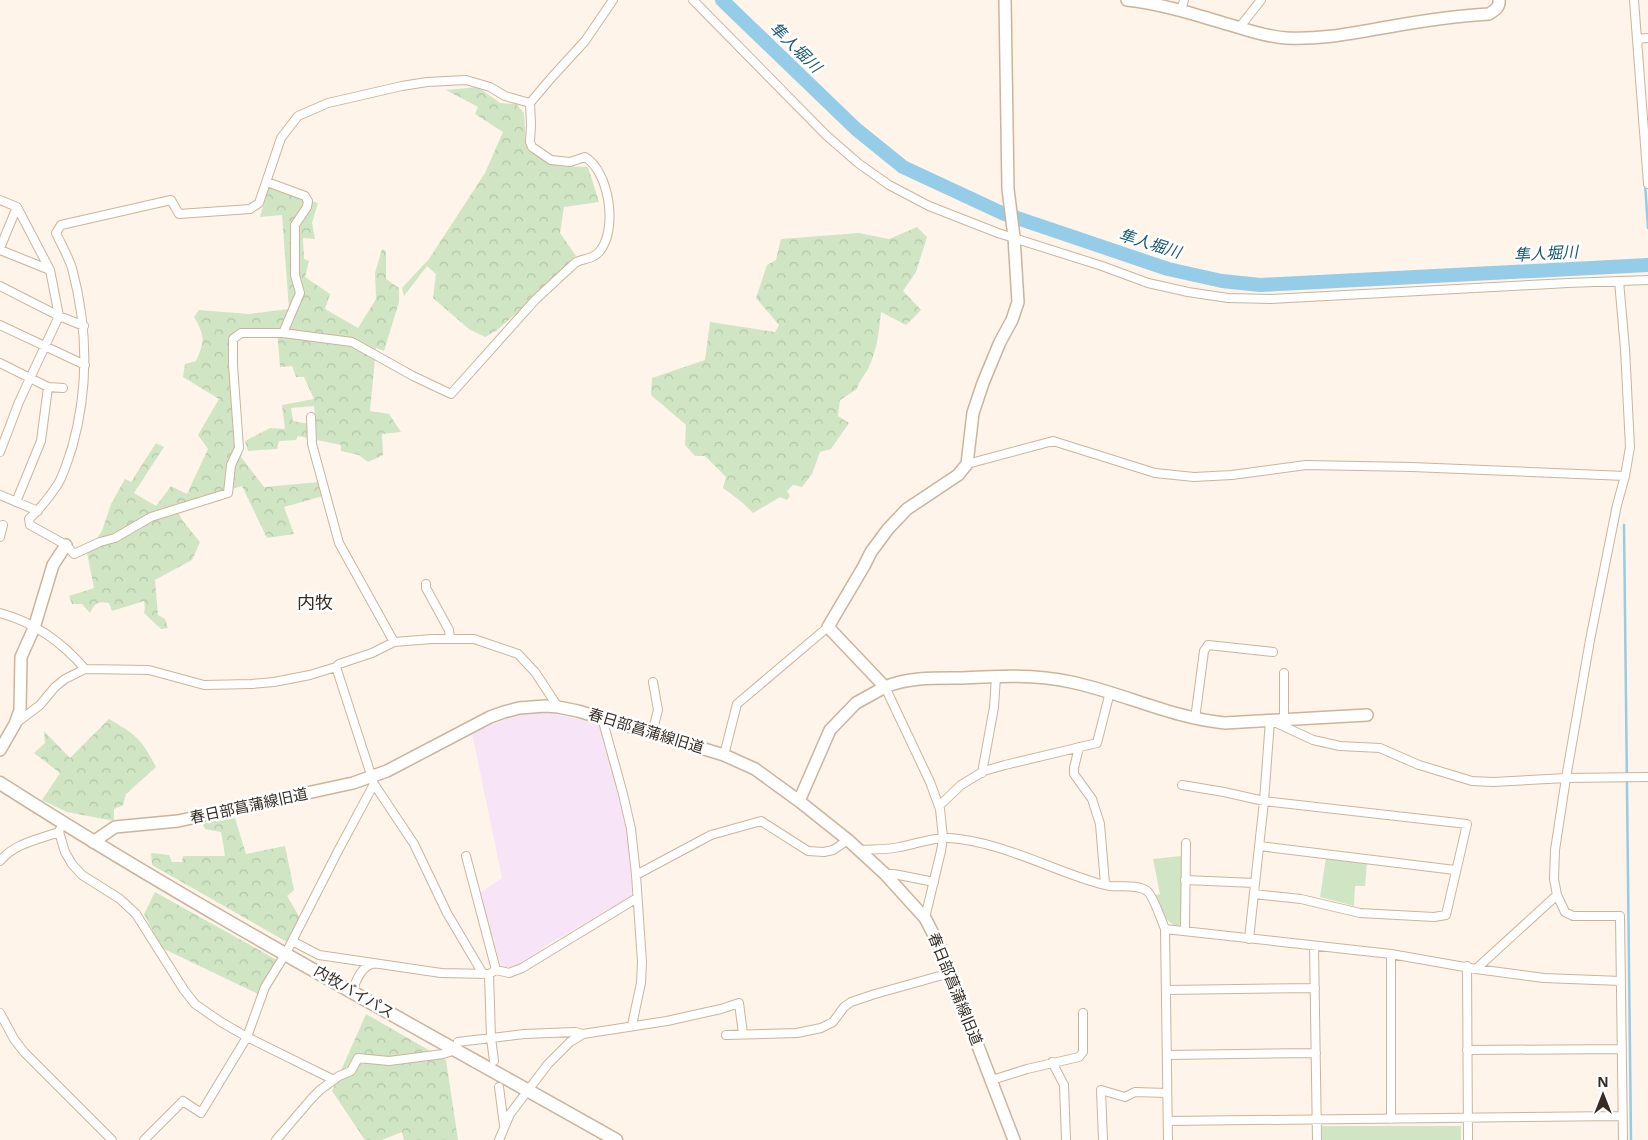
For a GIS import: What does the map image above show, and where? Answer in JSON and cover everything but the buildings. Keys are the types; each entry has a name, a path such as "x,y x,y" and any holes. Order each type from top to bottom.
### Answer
{"main road":[{"name":"内牧バイパス","path":"0,783 61,828 93,842 352,991 457,1046 528,1090 616,1140"}],"street":[{"path":"530,103 504,96 490,87 466,80 426,82 328,103 298,116 281,138 259,203 250,209 179,214 170,200 61,225 56,233 71,266 84,326 85,365 81,405 70,455 59,483 38,511 29,519 30,525 66,545 74,554 100,542 115,538 151,517 228,493 231,465 239,448 233,339 241,333 283,334 352,342 413,376 451,394 548,286 575,263 596,255 605,244 609,218 606,190 596,167 585,157 570,162 551,160 532,147 530,142 530,103 585,41 613,0"},
{"path":"693,0 820,129 858,163 889,185 929,206 998,233 1148,283 1188,292 1248,299 1303,298 1501,286 1648,280"},
{"path":"724,755 737,704 828,627 871,552 888,529 907,509 958,475 967,464 973,413 982,383 1012,320 1018,302 1014,237 1008,189 1005,0"},
{"path":"1127,0 1182,5 1239,28 1284,38 1330,38 1430,19 1489,14 1496,10 1500,3 1499,0"},
{"path":"1239,28 1261,0"},
{"path":"1634,0 1637,39 1644,81 1648,184"},
{"path":"1637,39 1648,38"},
{"path":"267,182 306,196 308,201 307,206 295,225 296,275 300,293 283,334"},
{"path":"0,200 17,207 50,270 59,316 19,402 0,452"},
{"path":"17,207 3,231 0,249 50,270"},
{"path":"1619,281 1630,447 1596,611 1566,778 1555,850 1554,879 1557,895 1565,912 1573,916 1620,916 1623,1140"},
{"path":"0,286 59,316 84,326"},
{"path":"0,325 85,365"},
{"path":"0,363 48,387 63,388"},
{"path":"16,502 41,441 48,387"},
{"path":"311,417 312,444 339,542 394,642"},
{"path":"967,464 1054,441 1155,473 1194,477 1232,475 1306,465 1412,467 1625,476"},
{"path":"0,495 38,511"},
{"path":"0,537 3,525"},
{"path":"0,750 15,724 20,710 21,657 34,628 53,566 66,545"},
{"path":"426,584 426,588 449,630 450,639"},
{"path":"0,613 34,628 57,641 85,668"},
{"path":"828,627 885,687 930,782 939,806 942,838 925,918"},
{"path":"15,724 40,705 65,679 85,668 149,670 204,685 252,684 310,676 372,653 394,642 450,639 474,639 518,654 536,672 558,707"},
{"path":"1195,719 1204,651 1208,646 1273,652"},
{"path":"336,667 373,781 414,844 447,913 489,973"},
{"path":"1284,673 1284,720"},
{"path":"982,773 994,707 996,676"},
{"path":"799,801 830,730 856,703 885,687 915,679 996,676 1041,677 1072,682 1110,692 1195,719 1226,723 1367,715"},
{"path":"652,733 658,710 653,682"},
{"path":"939,806 961,785 982,773 1005,765 1097,743 1110,692"},
{"name":"春日部菖蒲線旧道","path":"93,842 115,828 178,820 373,781 406,761 490,717 533,706 558,707 602,718 724,755 755,769 848,840 885,874 925,918 940,947 1014,1140"},
{"path":"602,718 631,829 636,875 642,962 641,983 632,1025"},
{"path":"1270,720 1313,740 1340,746 1380,748 1419,765 1472,781 1648,777"},
{"path":"1248,939 1264,801 1270,720"},
{"path":"1079,747 1074,774 1092,799 1100,824 1104,884"},
{"path":"144,1140 183,1101 201,1113 247,1037 265,987 286,953 373,781"},
{"path":"1182,785 1264,801 1466,824 1446,915 1434,917 1360,913 1301,899 1254,894"},
{"path":"636,875 711,835 762,821 808,851 824,852 833,850 848,840"},
{"path":"0,862 6,853 17,846 61,828 65,852 72,864 82,875 120,899 136,914 184,990 195,1004 247,1037 334,1080"},
{"path":"858,850 900,847 916,842 942,838 973,842 1040,862 1091,881 1140,888 1147,891 1152,896 1165,929 1168,1140"},
{"path":"1184,930 1186,843"},
{"path":"1259,846 1455,870"},
{"path":"466,856 489,973 491,1038 494,1060"},
{"path":"885,874 934,882"},
{"path":"1185,880 1255,883"},
{"path":"1476,969 1557,895"},
{"path":"292,941 319,956 372,964 442,973 509,973 522,968 637,898"},
{"path":"1165,929 1391,954 1476,969 1544,978 1621,981"},
{"path":"1314,946 1317,1140"},
{"path":"1391,954 1391,1119"},
{"path":"352,991 362,970 365,966 372,964"},
{"path":"1467,966 1468,1140"},
{"path":"726,1034 797,1033 822,1028 832,1022 844,1007 851,1002 950,974"},
{"path":"1167,990 1315,988"},
{"path":"499,1140 510,1114 528,1090 560,1051 583,1034 694,1015 739,1003 743,1034"},
{"path":"0,1013 14,1039 24,1052 112,1140"},
{"path":"992,1080 1027,1068 1079,1057 1083,1052 1083,1013"},
{"path":"276,1140 312,1098 334,1080 350,1071 358,1058 389,1061 443,1054 457,1046 491,1038 524,1034 575,1032 583,1034"},
{"path":"1467,1050 1622,1049"},
{"path":"1167,1055 1316,1053"},
{"path":"1052,1062 1064,1085 1066,1140"},
{"path":"499,1087 504,1125"},
{"path":"1103,1140 1101,1090 1124,1097 1135,1092 1167,1093"},
{"path":"1168,1121 1622,1116"}],"shaded area":[{"path":"527,713 565,716 599,724 620,800 628,840 632,893 630,897 545,946 521,964 501,967 480,893 502,878 472,733 508,718"}],"green space":[{"path":"478,87 500,103 516,104 524,113 526,144 560,166 588,167 599,202 564,207 560,233 576,256 531,301 497,330 485,337 469,329 433,298 436,274 427,266 404,296 402,288 429,259 485,173 503,132 475,114 478,107 446,90"},
{"path":"268,188 318,203 312,223 315,239 303,238 304,259 309,261 305,277 330,294 325,309 358,328 376,299 375,273 382,249 386,251 386,279 399,288 399,302 384,351 376,348 370,411 389,414 401,432 382,434 383,455 368,462 359,455 341,451 341,445 317,440 314,406 291,408 293,421 309,424 309,438 298,436 296,440 279,441 277,449 248,451 245,441 270,428 285,429 282,405 314,399 304,377 296,377 292,366 280,367 277,329 251,329 230,335 235,449 264,487 319,482 323,496 284,507 294,534 267,538 242,486 193,501 174,504 182,520 200,542 192,560 155,580 158,615 165,619 168,628 161,629 144,613 144,601 112,611 109,603 102,602 95,605 90,613 82,604 72,604 69,596 94,588 87,553 102,531 111,504 125,479 131,482 156,443 164,447 134,493 156,506 171,486 187,494 208,449 198,435 219,399 183,377 185,364 196,361 202,343 202,334 194,317 199,310 248,314 289,309 282,215 260,217"},
{"path":"917,227 927,237 916,272 903,291 921,310 906,325 881,312 876,348 868,369 857,389 840,400 838,416 849,423 831,449 820,452 812,474 802,487 793,485 787,491 790,496 787,500 780,497 753,513 723,488 726,477 705,456 695,456 685,445 686,425 651,395 652,378 705,360 710,322 775,332 779,325 756,298 767,265 776,260 781,239 859,233 889,239"},
{"path":"109,719 126,729 142,743 156,767 126,794 123,805 114,809 114,821 67,812 42,800 60,773 34,753 45,743 44,731 70,758"},
{"path":"235,818 246,854 285,846 294,890 287,896 300,918 287,942 152,865 151,853 169,855 172,862 182,862 183,856 225,856 221,832 205,829 202,823"},
{"path":"1181,856 1181,924 1176,927 1164,916 1158,906 1155,895 1160,894 1153,859"},
{"path":"1326,858 1367,862 1365,886 1355,886 1354,906 1320,897"},
{"path":"155,892 277,960 258,994 162,948 144,914"},
{"path":"366,1014 446,1060 458,1140 404,1140 402,1132 382,1140 365,1140 332,1091"},
{"path":"1322,1126 1461,1126 1461,1140 1322,1140"}],"waterway":[{"name":"隼人堀川","path":"722,0 856,129 903,167 1002,213 1168,269 1222,281 1260,285 1648,265"},
{"path":"1645,183 1648,228"},
{"path":"1624,525 1631,1140"}],"district":[{"name":"内牧","path":"315,603"}]}
